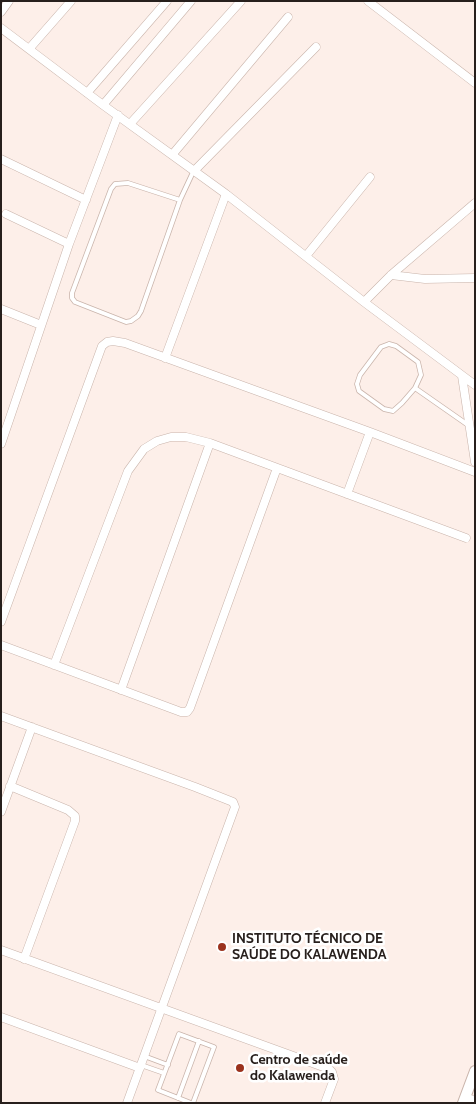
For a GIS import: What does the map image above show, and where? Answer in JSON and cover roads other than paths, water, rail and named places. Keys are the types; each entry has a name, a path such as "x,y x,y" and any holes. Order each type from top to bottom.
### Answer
{"street":[{"path":"1,12 9,1"},
{"path":"29,50 72,1"},
{"path":"87,93 167,1"},
{"path":"103,105 190,1"},
{"path":"130,124 241,1"},
{"path":"368,1 475,82"},
{"path":"172,155 288,17"},
{"path":"1,28 103,105 195,170 364,302 475,385"},
{"path":"195,170 316,47"},
{"path":"1,444 3,432 69,244 118,115"},
{"path":"1,159 86,200"},
{"path":"306,256 370,177"},
{"path":"164,358 226,194"},
{"path":"364,302 475,203"},
{"path":"6,214 69,244"},
{"path":"391,276 425,279 475,278"},
{"path":"1,309 42,325"},
{"path":"1,622 102,346 107,342 119,342 370,432 475,472"},
{"path":"462,376 475,462"},
{"path":"347,494 370,432"},
{"path":"54,665 128,471 144,449 157,441 171,437 186,437 210,443 466,538"},
{"path":"121,690 210,443"},
{"path":"1,645 181,712 187,712 277,468"},
{"path":"1,716 195,787 233,802 235,808 127,1103"},
{"path":"1,812 32,727"},
{"path":"10,786 68,810 75,816 75,821 24,959"},
{"path":"1,950 329,1069 334,1079 325,1103"},
{"path":"1,1017 141,1066"},
{"path":"467,1100 475,1071"}],"lane":[{"path":"180,200 128,183 115,184 110,189 72,294 75,302 126,322 138,316 180,200 195,170"},
{"path":"389,344 396,346 418,362 421,375 415,388 393,411 384,409 359,391 358,384 360,375 381,347 389,344"},
{"path":"415,388 469,426"},
{"path":"193,1102 214,1047 179,1034 158,1090 178,1098 193,1102 201,1103"},
{"path":"178,1098 199,1041"},
{"path":"144,1056 168,1064"},
{"path":"141,1066 164,1073"}],"place":[{"name":"INSTITUTO TÉCNICO DE SAÚDE DO KALAWENDA","path":"222,947"},
{"name":"Centro de saúde do Kalawenda","path":"240,1068"}]}
